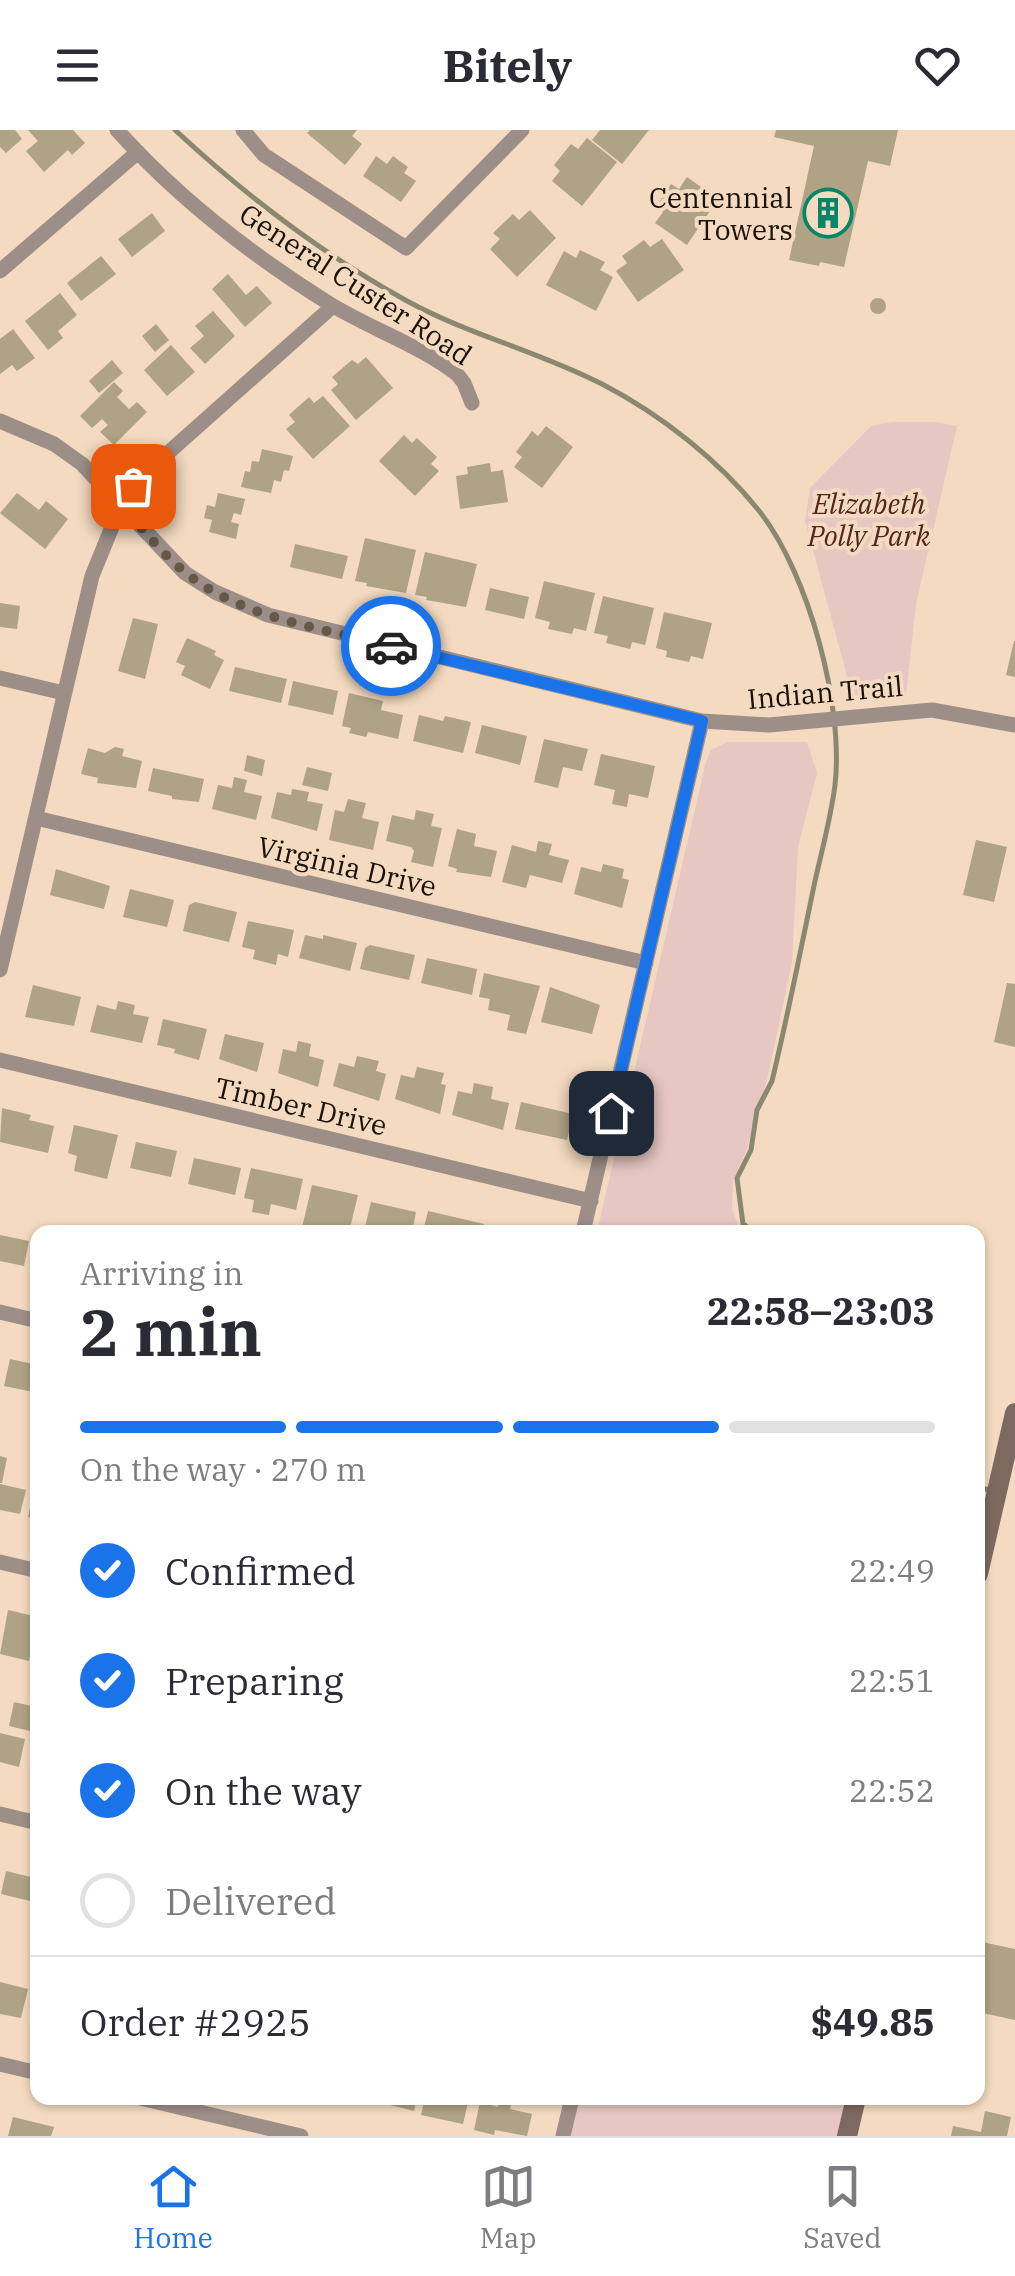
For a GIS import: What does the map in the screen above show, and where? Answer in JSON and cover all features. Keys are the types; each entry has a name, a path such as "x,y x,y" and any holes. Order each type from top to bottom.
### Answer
{"main road":[{"path":"985,1534 1015,1413"},
{"path":"847,2136 854,2105"}],"street":[{"name":"General Custer Road","path":"117,130 232,235 333,306 448,367 464,383 472,403"},
{"name":"General Custer Road","path":"243,130 264,155 406,248 522,130"},
{"path":"0,272 138,152"},
{"path":"0,970 92,576 121,505 141,477 333,306"},
{"name":"Indian Trail","path":"0,421 54,444 82,464 185,573 244,607 702,721 768,725 948,710 1015,724"},
{"path":"0,678 64,693"},
{"path":"585,1225 702,721"},
{"name":"Virginia Drive","path":"36,818 646,963"},
{"name":"Timber Drive","path":"0,1060 590,1201"},
{"path":"0,1312 30,1319"},
{"path":"0,1562 30,1569"},
{"path":"0,1814 30,1820"},
{"path":"0,2064 30,2071"},
{"path":"170,2105 301,2136"},
{"path":"563,2136 570,2105"}],"green space":[{"name":"Elizabeth Polly Park","path":"892,422 957,426 916,604 906,695 849,701 847,676 805,521 810,488 871,426"},
{"path":"727,742 807,742 817,773 798,847 792,963 767,1080 747,1149 733,1180 732,1208 738,1225 599,1225 706,762 711,750"},
{"path":"570,2105 854,2105 847,2136 563,2136"}],"building":[{"path":"0,130 15,130 22,139 6,153 0,147"},
{"path":"28,130 73,130 85,143 72,155 68,150 44,172 26,151 38,141"},
{"path":"357,130 352,136 362,144 345,165 307,133"},
{"path":"600,130 649,130 622,164 592,140"},
{"name":"Centennial Towers","path":"776,130 898,130 890,166 868,161 844,267 789,260 814,146 774,137"},
{"path":"587,138 617,162 582,206 552,181 560,171 554,165 571,144 578,149"},
{"path":"376,156 387,164 393,156 408,167 404,173 416,181 401,202 363,176"},
{"path":"687,177 718,199 687,245 655,223 663,212 656,207 671,184 679,189"},
{"path":"530,210 556,238 517,277 490,249 500,239 493,233 513,214 519,220"},
{"path":"152,213 165,231 132,257 118,239"},
{"path":"662,239 684,270 638,302 616,271 627,263 622,256 644,240 650,247"},
{"path":"580,250 605,262 600,270 613,277 596,311 546,285 564,251 576,258"},
{"path":"101,256 116,274 81,301 67,283"},
{"path":"228,274 246,295 257,286 272,303 245,327 212,289"},
{"path":"60,293 77,315 58,331 63,338 48,350 25,321"},
{"path":"878,298 886,306 878,314 870,306"},
{"path":"213,311 235,336 205,364 190,348 204,336 195,326"},
{"path":"156,324 169,340 155,352 142,336"},
{"path":"13,329 35,358 17,371 12,365 0,374 0,339"},
{"path":"171,345 195,372 167,396 144,370"},
{"path":"366,357 393,388 356,420 331,390 338,384 332,377 352,360 358,364"},
{"path":"112,360 123,373 99,393 89,381"},
{"path":"114,382 123,391 117,397 129,409 137,402 147,412 114,445 100,432 108,425 102,419 92,428 80,416"},
{"path":"323,396 350,426 313,459 286,429 295,422 289,415 309,397 314,403"},
{"path":"546,426 573,447 542,488 514,467 522,457 516,452 532,431 538,436"},
{"path":"404,435 412,443 417,438 437,457 431,464 439,471 415,496 379,461"},
{"path":"262,449 293,456 289,471 284,470 281,482 274,480 271,493 241,487 245,471 250,472 252,461 259,462"},
{"path":"490,463 491,472 503,470 508,502 460,509 456,476 468,474 467,467"},
{"path":"17,493 39,510 46,501 68,519 45,549 0,513"},
{"path":"218,493 245,499 241,515 234,513 231,522 239,524 236,539 209,532 212,520 204,518 207,505 215,507"},
{"path":"365,538 416,550 406,593 355,581"},
{"path":"295,544 348,556 342,579 290,567"},
{"path":"425,552 477,564 466,607 415,595"},
{"path":"544,581 595,593 586,631 574,628 572,634 548,629 550,622 535,618"},
{"path":"490,588 529,597 524,619 485,610"},
{"path":"603,596 654,608 645,645 632,642 630,649 606,643 608,636 594,633"},
{"path":"0,603 20,606 17,629 0,627"},
{"path":"664,612 712,623 703,659 691,656 689,662 666,657 667,651 656,648"},
{"path":"133,618 158,624 145,679 118,671"},
{"path":"187,638 216,651 214,655 224,660 210,689 181,675 185,666 176,662"},
{"path":"1015,641 1015,677 1006,675"},
{"path":"235,667 287,679 281,703 229,691"},
{"path":"293,681 338,691 333,715 288,705"},
{"path":"349,693 383,701 381,710 403,715 398,739 368,732 366,737 349,733 351,728 342,726"},
{"path":"419,715 471,722 463,753 413,741"},
{"path":"482,725 527,736 520,765 475,753"},
{"path":"544,739 588,749 582,771 563,767 558,788 534,782"},
{"path":"115,747 124,749 122,756 142,761 136,788 97,783 98,778 81,774 88,748 105,753"},
{"path":"601,754 655,766 648,798 629,794 627,807 612,804 615,790 594,785"},
{"path":"247,755 265,760 262,776 244,771"},
{"path":"307,767 332,773 328,791 302,785"},
{"path":"153,768 204,779 199,802 148,791"},
{"path":"234,777 247,780 244,792 262,796 256,820 212,809 218,785 232,788"},
{"path":"292,789 309,792 307,801 323,804 317,831 271,818 277,792 291,795"},
{"path":"348,799 366,803 362,818 379,822 373,850 329,840 335,810 344,812"},
{"path":"416,810 434,814 431,826 442,828 433,867 411,862 411,847 386,841 392,815 414,820"},
{"path":"457,829 476,834 474,846 497,851 491,877 456,872 448,866"},
{"path":"976,840 1007,847 994,902 963,895"},
{"path":"538,841 552,844 549,855 569,860 562,883 530,875 526,888 502,882 512,845 536,852"},
{"path":"603,864 624,869 622,878 629,880 622,908 574,894 581,867 601,872"},
{"path":"56,869 110,886 104,909 50,895"},
{"path":"130,889 174,900 167,927 123,917"},
{"path":"195,902 237,912 229,942 183,931 189,905"},
{"path":"248,921 294,930 288,957 278,954 276,965 253,959 255,950 242,947"},
{"path":"305,935 357,943 350,971 299,958"},
{"path":"370,945 415,955 409,980 360,969 365,948"},
{"path":"427,958 477,969 472,995 421,983"},
{"path":"484,973 540,986 526,1034 507,1030 510,1015 488,1010 490,999 479,997"},
{"path":"1007,983 1015,984 1015,1047 994,1042"},
{"path":"33,985 81,997 74,1026 25,1017"},
{"path":"550,987 600,1005 592,1034 541,1022"},
{"path":"118,1001 135,1005 133,1014 149,1017 142,1043 90,1032 97,1005 116,1010"},
{"path":"163,1019 207,1029 199,1060 157,1045"},
{"path":"225,1034 264,1043 257,1072 219,1059"},
{"path":"298,1041 311,1044 309,1056 324,1060 318,1087 278,1073 283,1049 296,1052"},
{"path":"357,1056 379,1061 376,1071 386,1074 379,1101 333,1086 339,1063 354,1067"},
{"path":"417,1067 444,1073 441,1084 446,1085 440,1114 395,1099 401,1075 414,1078"},
{"path":"474,1083 493,1087 491,1099 509,1103 503,1130 452,1115 458,1091 472,1094"},
{"path":"521,1102 573,1114 567,1140 515,1129"},
{"path":"2,1108 54,1126 48,1153 0,1142"},
{"path":"74,1125 118,1135 107,1179 74,1171 77,1156 68,1153"},
{"path":"136,1142 177,1151 171,1177 130,1168"},
{"path":"194,1158 241,1168 235,1195 188,1184"},
{"path":"251,1168 303,1179 296,1210 271,1204 269,1215 252,1212 254,1200 244,1198"},
{"path":"312,1185 358,1195 351,1225 303,1225"},
{"path":"371,1202 416,1212 413,1225 365,1225"},
{"path":"428,1211 484,1224 484,1225 425,1225"},
{"path":"0,1235 29,1241 24,1266 0,1261"},
{"path":"10,1359 30,1363 30,1391 4,1386"},
{"path":"0,1456 7,1458 2,1483 0,1483"},
{"path":"0,1484 26,1490 20,1514 0,1510"},
{"path":"8,1610 30,1615 29,1661 0,1654"},
{"path":"14,1702 30,1706 30,1731 9,1726"},
{"path":"0,1733 25,1739 19,1767 0,1762"},
{"path":"6,1871 30,1877 30,1901 1,1894"},
{"path":"985,1943 1015,1949 1015,2020 985,2014"},
{"path":"0,1982 28,1989 21,2018 0,2014"},
{"path":"390,2105 415,2105 414,2111"},
{"path":"423,2105 467,2105 463,2124 421,2115"},
{"path":"479,2105 511,2105 510,2109 532,2114 527,2136 474,2130"},
{"path":"985,2111 1011,2117 1007,2136 951,2136 953,2126 981,2132"},
{"path":"13,2117 54,2127 51,2136 8,2136"}],"waterway":[{"path":"175,130 286,222 376,283 455,324 578,372 645,409 726,474 778,539 808,605 819,642 834,718 835,785 772,1081 757,1110 751,1150 737,1178 744,1225"},
{"path":"985,1489 993,1491"}],"way so far":[{"path":"133,486 121,505 185,573 214,592 268,615 391,646"}],"place":[{"name":"Centennial Towers","path":"828,213"}],"route":[{"path":"391,646 702,721 611,1113"}]}
